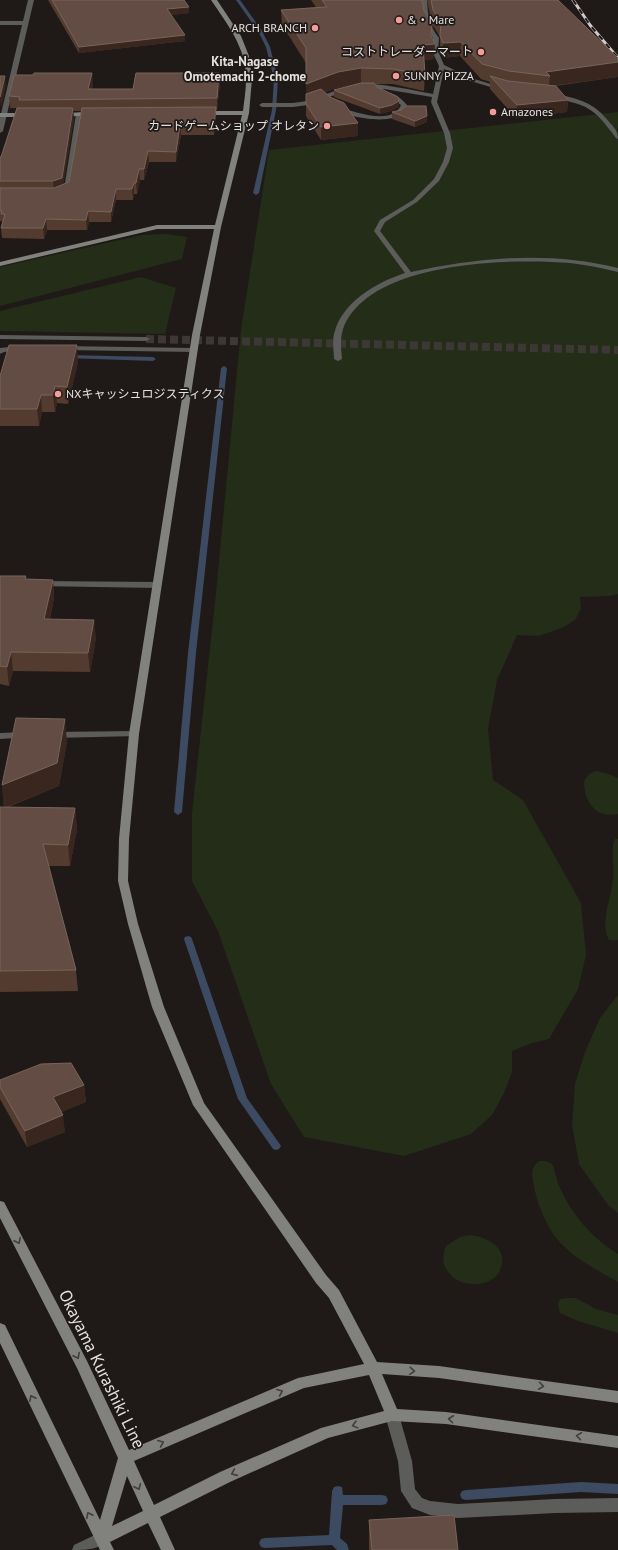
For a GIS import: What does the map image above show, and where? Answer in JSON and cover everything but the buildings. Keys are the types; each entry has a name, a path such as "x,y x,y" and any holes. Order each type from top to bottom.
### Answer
{"street":[{"path":"0,131 2,115 31,0"},
{"path":"214,0 238,36 246,56 249,79 246,113 218,227 194,350 134,734 124,839 123,882 133,924 158,1007 199,1105 316,1272 334,1294 373,1368 392,1414 405,1461 408,1491 417,1503 430,1508 458,1511 555,1506 618,1505"},
{"path":"424,0 425,23 430,32 436,38 435,51 442,66 455,73 484,84 509,90"},
{"path":"0,23 25,23"},
{"path":"409,274 377,231 382,221 414,201 437,180 446,162 450,148 447,134 434,109 435,96 442,66"},
{"path":"262,105 308,103 349,88 377,87 435,96"},
{"path":"322,98 332,106 358,116 376,118 394,115 407,109 401,101 379,90 377,87"},
{"path":"548,96 570,98 591,106 603,117 618,137"},
{"path":"198,114 246,113"},
{"path":"55,195 67,190 79,114"},
{"path":"57,115 103,114"},
{"path":"2,115 34,115"},
{"path":"0,264 157,227 218,227"},
{"path":"338,359 338,335 353,307 361,299 378,288 409,274 477,262 507,260 580,262 604,265 618,270"},
{"path":"0,336 146,339"},
{"path":"0,352 2,350 31,347"},
{"path":"54,348 194,350"},
{"path":"31,584 157,585"},
{"path":"0,736 134,734"},
{"name":"Okayama Kurashiki Line","path":"0,1206 82,1365 168,1550"},
{"path":"0,1329 104,1544"},
{"path":"104,1544 125,1458 303,1382 373,1368 439,1372 618,1397"},
{"path":"79,1550 104,1544 151,1514 225,1477 326,1432 392,1414 446,1418 618,1442"}],"green space":[{"path":"618,112 618,594 610,596 580,597 581,609 575,620 564,627 539,636 517,635 497,680 488,729 493,780 523,800 581,903 586,955 578,989 549,1039 532,1043 512,1051 512,1072 504,1093 492,1115 471,1134 404,1156 304,1137 271,1084 218,931 192,881 192,813 216,593 241,330 269,150"},
{"path":"166,234 187,237 182,259 0,306 0,267 142,235"},
{"path":"141,277 176,288 165,334 0,331 0,311"},
{"path":"596,771 618,778 618,814 603,814 592,807 589,802 586,795 584,781 589,774"},
{"path":"615,839 618,839 618,940 609,940 606,933 605,920 613,880 613,844"},
{"path":"618,995 618,1213 608,1205 579,1164 572,1125 575,1084 585,1052 600,1018"},
{"path":"539,1161 546,1161 552,1164 560,1188 577,1217 591,1233 618,1254 618,1282 577,1258 563,1246 553,1233 546,1221 535,1193 532,1176 534,1166"},
{"path":"470,1235 493,1243 497,1247 502,1257 502,1264 497,1275 487,1282 480,1284 460,1281 450,1274 445,1268 444,1264 443,1258 446,1246 460,1237"},
{"path":"576,1298 596,1309 618,1315 618,1333 578,1321 560,1313 558,1304 560,1299"}],"waterway":[{"path":"238,0 260,31 268,47 276,79 274,110 256,193"},
{"path":"68,357 153,359"},
{"path":"178,812 192,653 224,368"},
{"path":"188,939 243,1099 276,1146"},
{"path":"466,1495 581,1487 618,1489"},
{"path":"337,1500 338,1491"},
{"path":"334,1540 337,1500"},
{"path":"337,1500 382,1500"},
{"path":"265,1543 334,1540"},
{"path":"334,1540 343,1548 343,1550"}],"tunnel":[{"path":"146,339 618,350"}],"railway":[{"path":"573,0 590,25 618,58"}],"place":[{"name":"&・Mare","path":"399,20"},
{"name":"ARCH BRANCH","path":"315,28"},
{"name":"コストトレーダーマート","path":"481,52"},
{"name":"SUNNY PIZZA","path":"396,76"},
{"name":"Amazones","path":"493,112"},
{"name":"カードゲームショップ オレタン","path":"327,126"},
{"name":"NXキャッシュロジスティクス","path":"58,394"}],"district":[{"name":"Kita-Nagase Omotemachi 2-chome","path":"245,68"}]}
